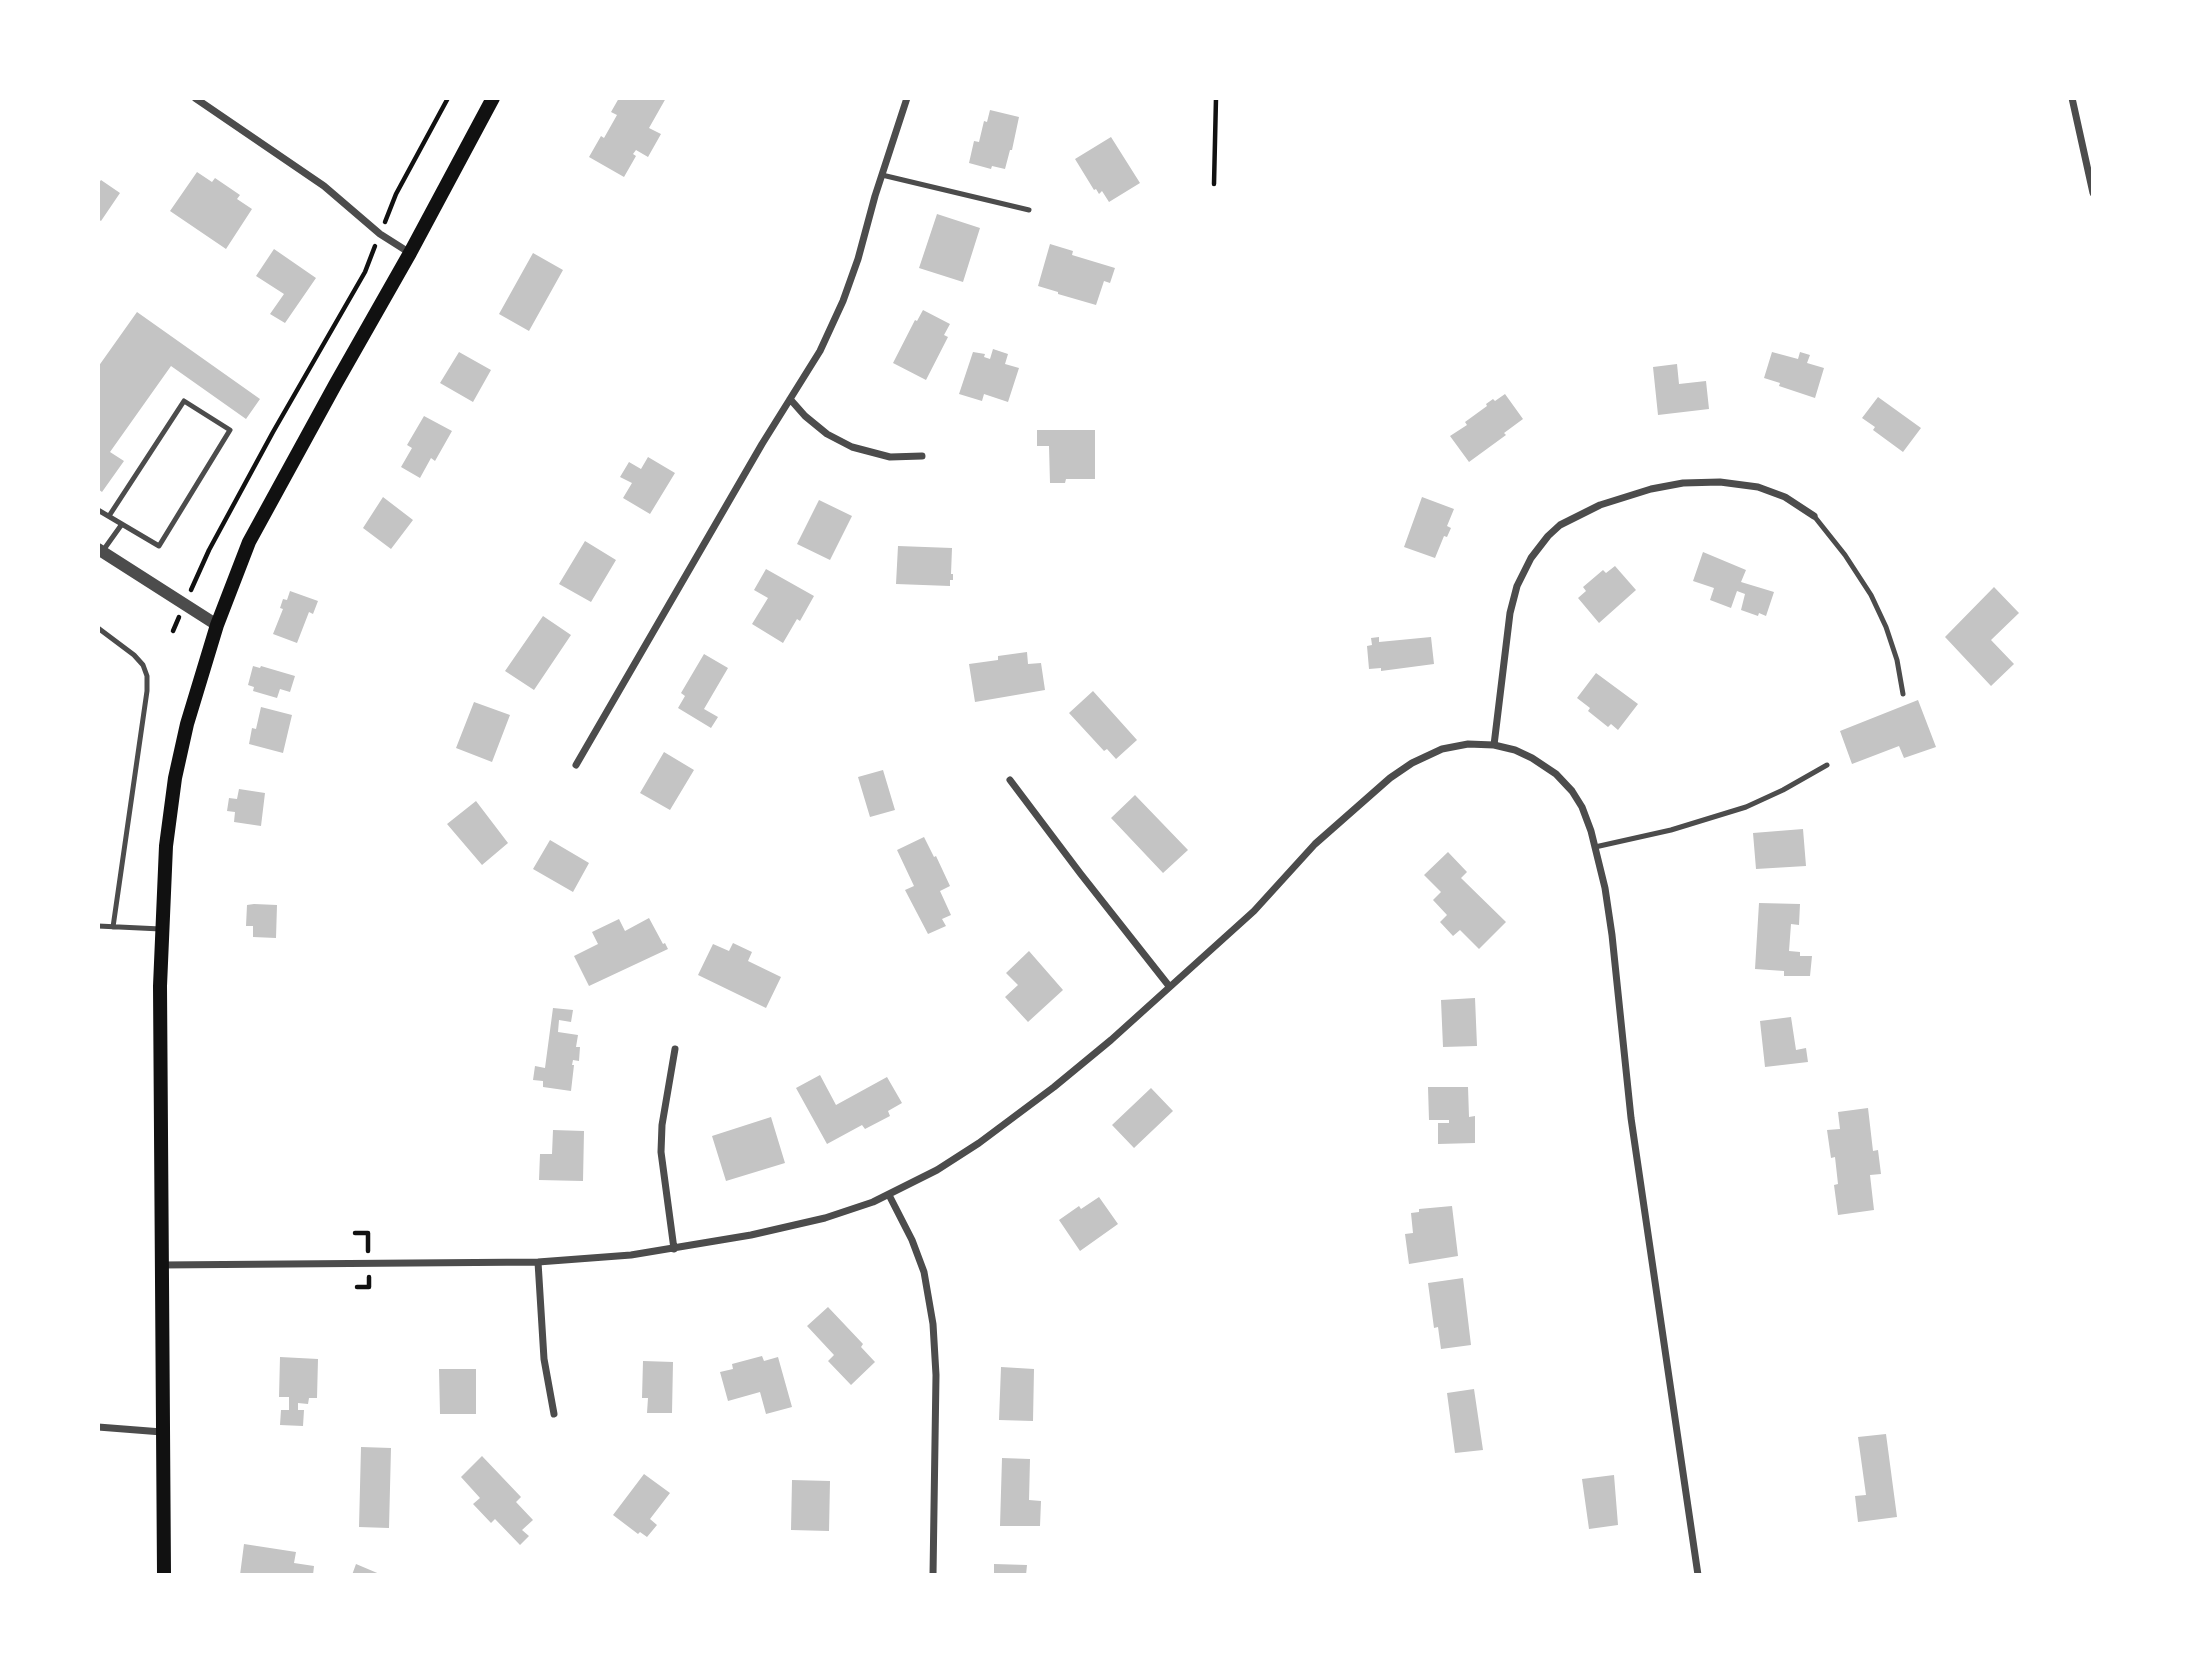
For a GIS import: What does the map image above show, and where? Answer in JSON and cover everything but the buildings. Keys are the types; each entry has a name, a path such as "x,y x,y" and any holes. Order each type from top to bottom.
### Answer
{"main road":[{"path":"164,1575 160,986 166,846 175,778 187,724 217,625 249,542 493,98"}],"street":[{"path":"195,98 324,186 380,234 410,253"},
{"path":"576,765 651,632 820,351 843,301 858,259 907,98"},
{"path":"2072,98 2093,193"},
{"path":"790,399 827,434 852,447 890,457 922,456"},
{"path":"1494,745 1510,613 1517,586 1531,558 1560,525 1600,505 1651,489 1683,483 1720,482 1758,487 1785,497 1814,516"},
{"path":"100,551 217,625"},
{"path":"161,1265 538,1262 631,1255 751,1235 825,1218 889,1195 937,1170 979,1143 1111,1040 1254,911 1315,844 1390,778 1412,763 1442,749 1468,744 1494,745 1515,750 1556,774 1582,807 1595,846 1612,935 1631,1118 1698,1575"},
{"path":"1010,780 1169,986"},
{"path":"674,1249 662,1152 662,1125 675,1049"},
{"path":"889,1195 912,1240 924,1272 933,1324 936,1375 933,1575"},
{"path":"538,1262 544,1359 554,1414"},
{"path":"98,1427 162,1432"}],"lane":[{"path":"882,175 1029,210"},
{"path":"98,510 159,546 230,430 184,401 109,516"},
{"path":"1814,516 1845,555 1871,595 1890,638 1903,694"},
{"path":"100,551 122,524"},
{"path":"98,628 134,655 144,665 147,676 113,927"},
{"path":"1595,846 1671,830 1746,807 1827,765"},
{"path":"98,926 162,929"}],"path":[{"path":"396,194 448,98"},
{"path":"1214,184 1216,98"},
{"path":"200,570 267,443 365,272"},
{"path":"355,1233 368,1233 369,1263"}]}
